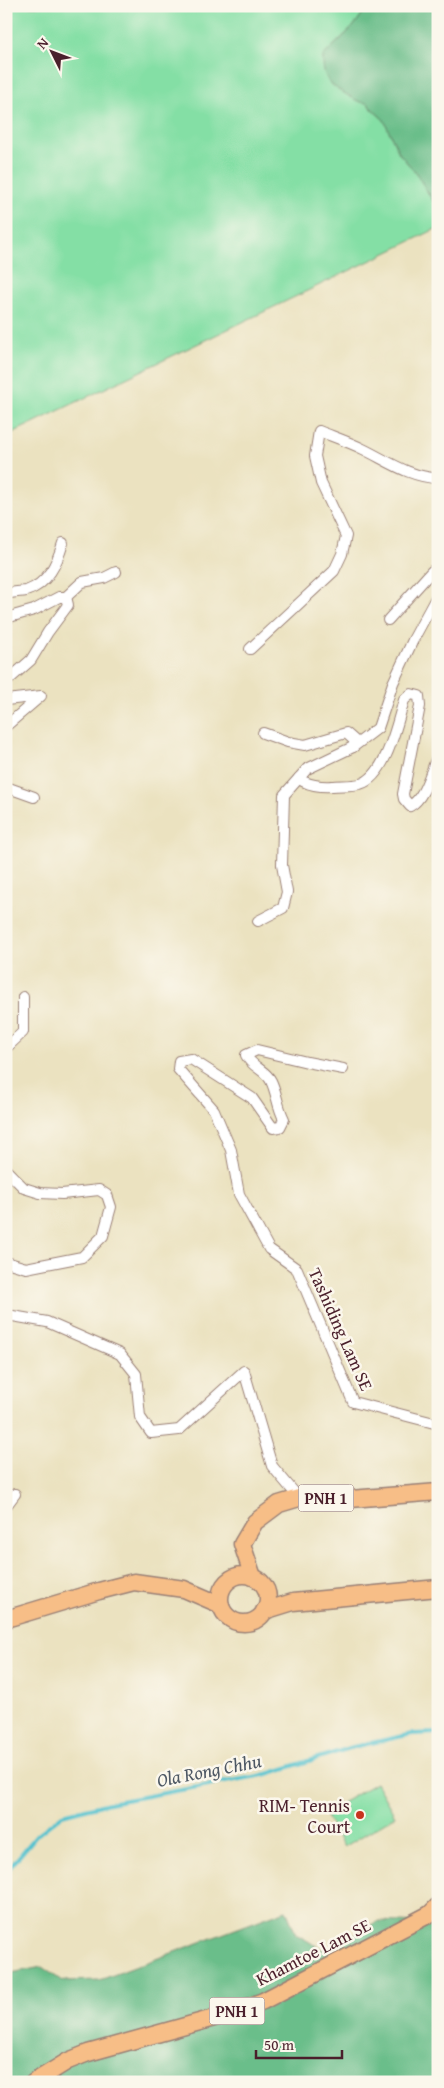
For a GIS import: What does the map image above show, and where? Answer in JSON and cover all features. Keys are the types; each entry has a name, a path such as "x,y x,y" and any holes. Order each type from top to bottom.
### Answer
{"main road":[{"name":"PNH 1","path":"225,1591 243,1552 242,1544 247,1534 255,1522 279,1504 299,1498 338,1500 438,1492"},
{"path":"243,1552 253,1577"},
{"path":"6,1619 134,1582 184,1590 196,1595 225,1591 242,1575 253,1577 259,1581 266,1593 264,1611 255,1620 243,1623 237,1622 226,1616 225,1591"},
{"path":"264,1611 293,1602 438,1588"},
{"path":"266,1593 293,1602"},
{"name":"Khamtoe Lam SE","path":"34,2082 68,2060 232,2013 263,2001 435,1911"}],"street":[{"path":"250,649 334,571 342,554 346,536 321,483 315,456 319,431 427,478 438,478"},
{"path":"6,594 26,591 37,586 58,561 63,543"},
{"path":"388,620 432,571 438,573"},
{"path":"6,618 34,610 59,597 66,597 82,582 104,578 116,572"},
{"path":"258,921 283,908 287,892 282,865 284,795 307,769 353,747 378,728 393,683 413,640 438,594"},
{"path":"6,682 31,660 48,632 68,605 66,597"},
{"path":"299,778 302,782 328,786 358,784 373,776 380,767 404,700 411,694 419,696 420,706 403,794 404,799 410,806 415,804 422,794 438,756"},
{"path":"6,700 42,696 6,726"},
{"path":"263,733 288,742 305,745 346,733 355,741 353,747"},
{"path":"6,787 34,797"},
{"path":"6,1048 22,1032 23,997"},
{"name":"Tashiding Lam SE","path":"343,1069 257,1050 246,1055 249,1062 271,1079 278,1107 284,1119 280,1128 273,1128 252,1098 190,1060 179,1061 178,1069 214,1110 232,1150 239,1194 269,1249 297,1270 353,1402 438,1424"},
{"path":"6,1170 24,1188 40,1193 62,1194 99,1190 107,1195 111,1207 103,1236 82,1257 26,1268 6,1262"},
{"path":"6,1314 47,1322 120,1354 136,1374 140,1417 151,1433 179,1430 244,1371 272,1466 299,1498"},
{"path":"6,1506 15,1494"}],"green space":[{"path":"6,6 368,6 353,27 323,56 384,120 399,153 416,173 438,209 438,228 6,436"},
{"path":"368,6 438,6 438,209 416,173 399,153 384,120 368,103 358,101 332,85 324,71 323,56 353,27"},
{"name":"RIM- Tennis Court","path":"376,1783 395,1816 344,1847 324,1813"},
{"path":"286,1910 296,1934 325,1951 379,1921 438,1924 438,2082 6,2082 6,1974 42,1967 62,1981 100,1980"}],"waterway":[{"name":"Ola Rong Chhu","path":"6,1872 37,1835 62,1815 109,1803 264,1775 353,1747 412,1734 438,1733"}],"place":[{"name":"RIM- Tennis Court","path":"360,1815"}]}
